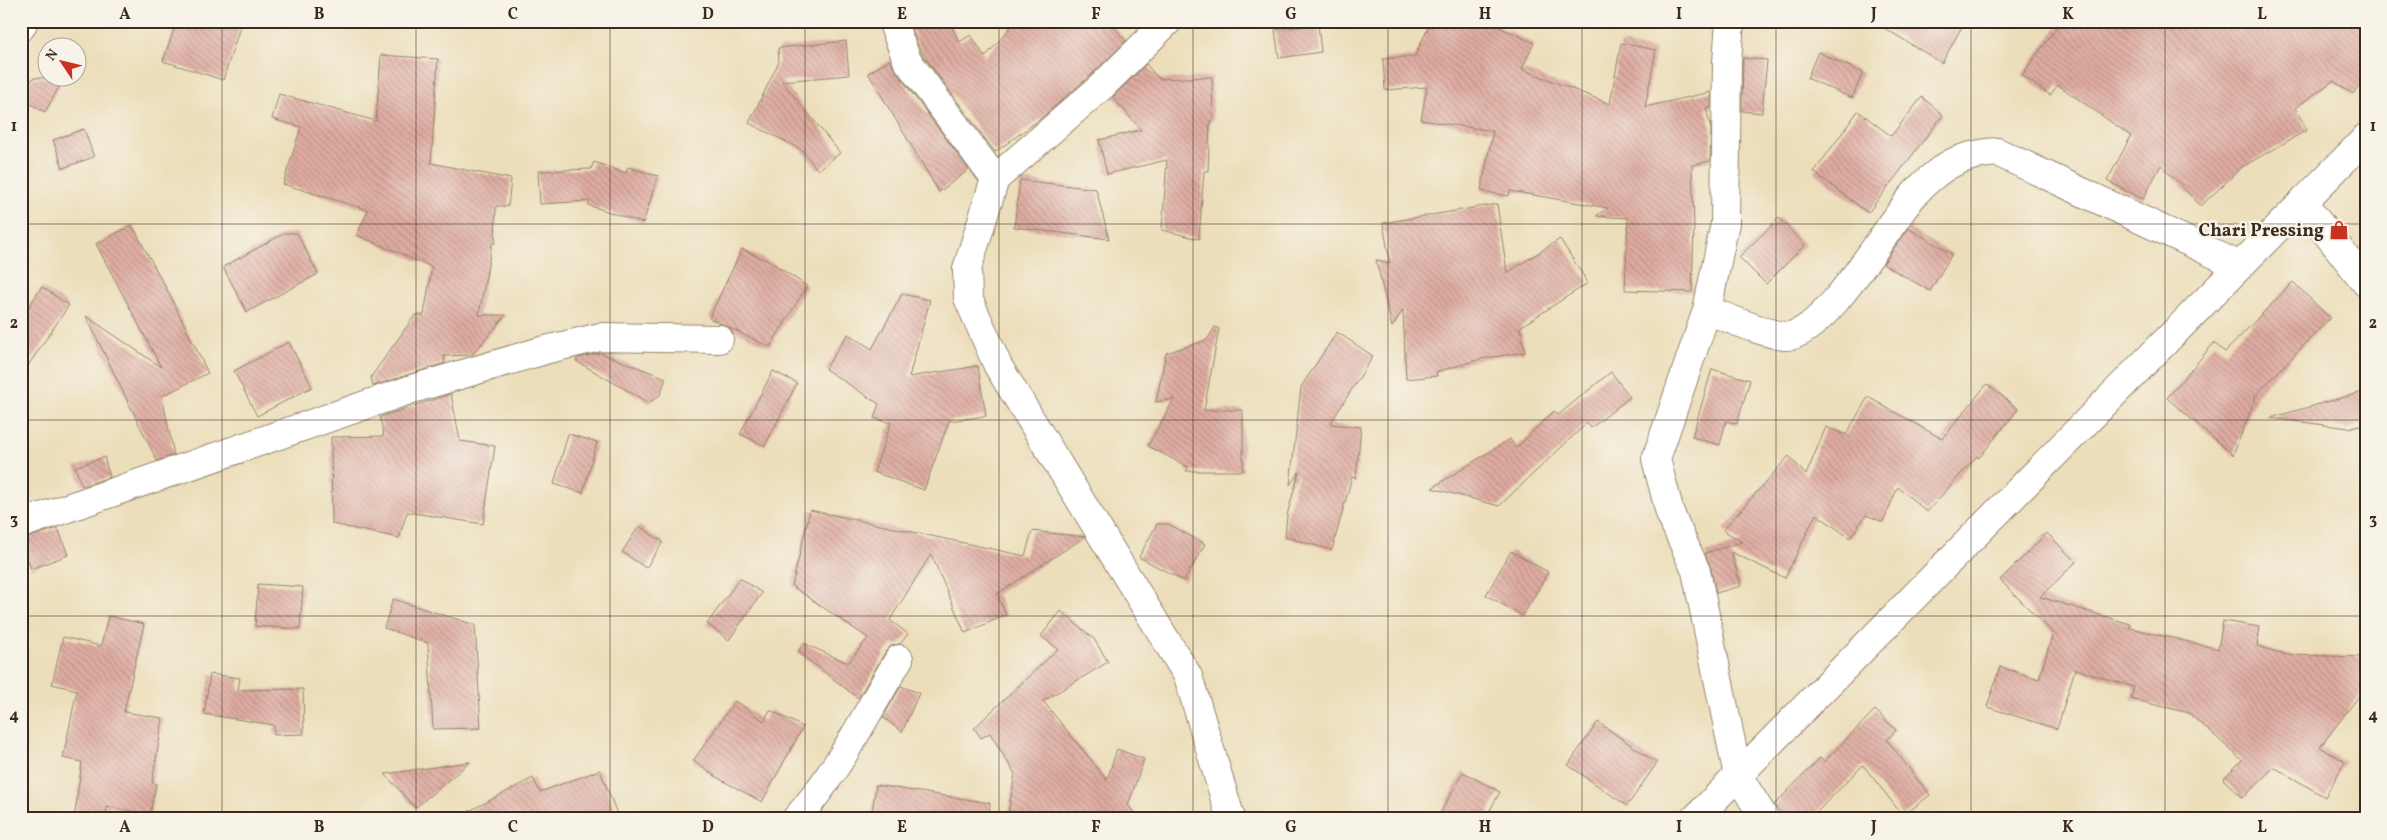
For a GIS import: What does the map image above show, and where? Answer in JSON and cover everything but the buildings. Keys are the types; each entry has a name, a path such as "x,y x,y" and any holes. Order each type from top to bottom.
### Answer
{"street":[{"path":"21,27 24,21"},
{"path":"892,21 907,60 995,179"},
{"path":"1168,21 1102,86 995,179 967,269 968,298 998,366 1188,676 1231,819"},
{"path":"1730,21 1727,62 1725,224 1707,310 1656,459 1670,513 1696,572 1738,776 1765,819"},
{"path":"1695,819 2366,138"},
{"path":"1707,310 1756,328 1788,336 1808,327 1832,306 1913,196 1938,172 1968,155 1997,152 2240,266"},
{"path":"2302,202 2366,283"},
{"path":"21,524 412,389 545,350 600,337 719,339"},
{"path":"796,819 833,769 899,659"}],"place":[{"name":"Chari Pressing","path":"2339,230"}]}
